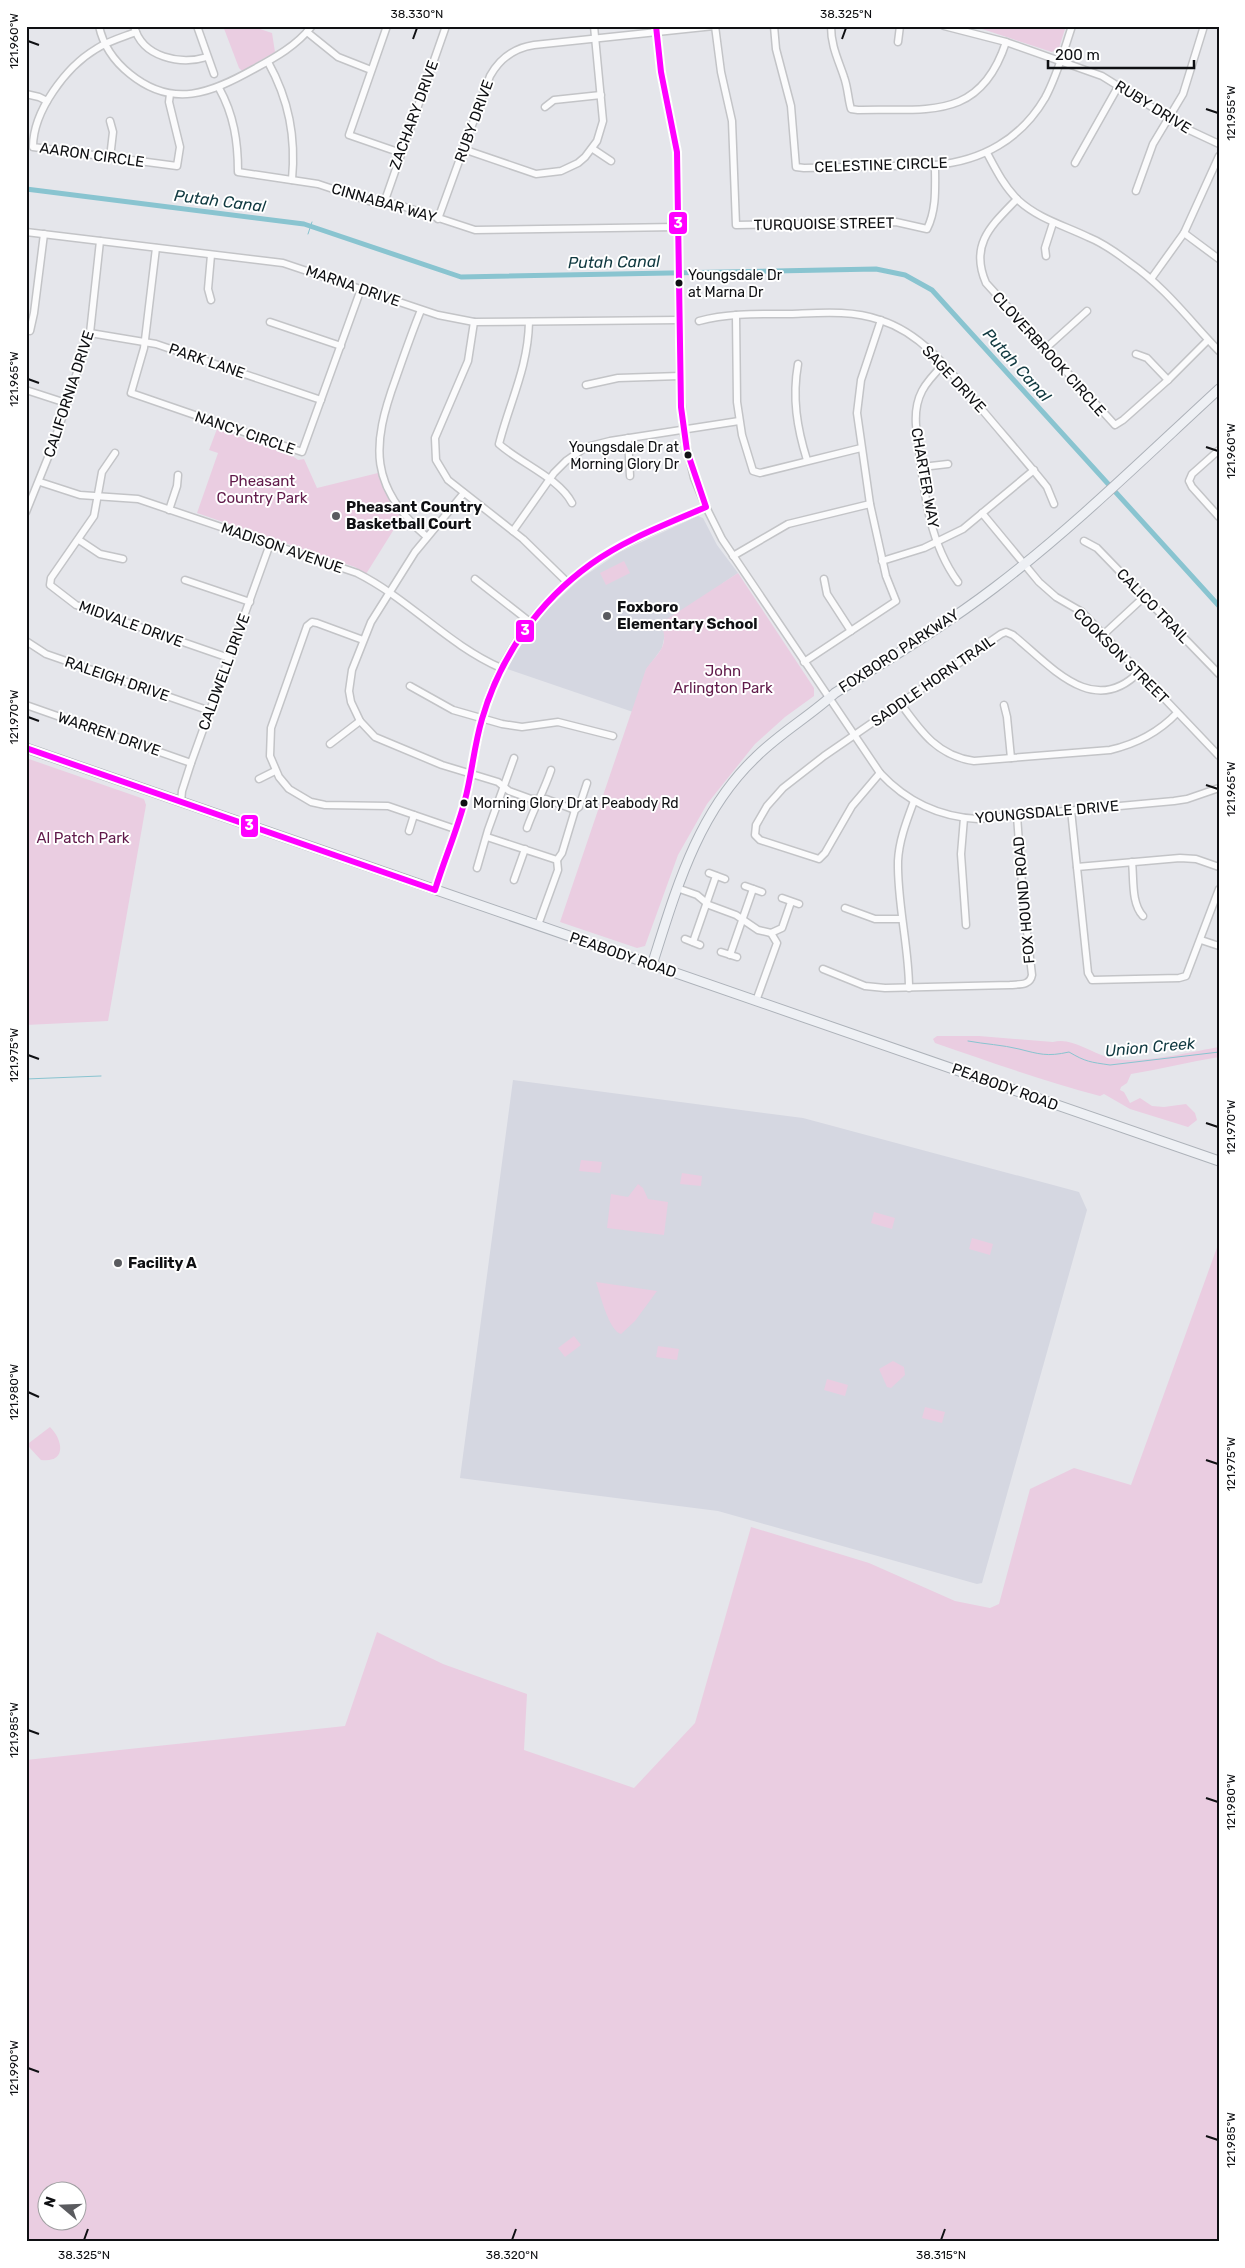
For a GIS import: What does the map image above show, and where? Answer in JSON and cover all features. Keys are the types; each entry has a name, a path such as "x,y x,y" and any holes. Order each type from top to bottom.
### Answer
{"main road":[{"name":"FOXBORO PARKWAY","path":"652,965 677,888 698,835 726,791 741,772 775,740 828,699 954,617 1024,564 1219,389"},
{"name":"PEABODY ROAD","path":"26,748 1219,1161"}],"street":[{"path":"99,26 105,44 114,58 131,75 157,90 170,94 185,94 219,88 289,49 310,29 338,56 371,70"},
{"path":"197,26 214,74"},
{"path":"387,26 350,134 401,153"},
{"name":"ZACHARY DRIVE","path":"384,203 446,26"},
{"path":"463,150 522,171 542,174 570,168 593,149 603,121 602,94 594,26"},
{"name":"RUBY DRIVE","path":"438,219 490,76 503,58 525,46 656,29 715,26"},
{"name":"TURQUOISE STREET","path":"715,26 722,80 732,121 736,225 896,222 927,229 932,218 935,200 936,165"},
{"name":"CELESTINE CIRCLE","path":"774,26 776,49 791,106 796,167 936,165 957,162 987,153 1012,137 1036,112 1046,97 1072,26"},
{"path":"831,26 832,46 845,78 851,109 858,110 935,108 960,102 974,94 991,76 1006,42"},
{"path":"898,42 900,26"},
{"name":"RUBY DRIVE","path":"946,26 1006,42 1091,71 1119,85 1198,135 1219,144"},
{"path":"1136,191 1153,144 1170,118 1188,82 1204,26"},
{"path":"135,29 147,46 167,58 192,61 208,57"},
{"name":"AARON CIRCLE","path":"135,29 105,44 76,64 40,111 33,147 177,166 179,142 171,112 170,94"},
{"name":"YOUNGSDALE DRIVE","path":"656,29 661,72 676,144 680,376 683,430 691,467 706,508 733,556 828,699 880,773 899,791 914,801 934,810 964,818 978,819 1174,801 1219,788"},
{"path":"268,62 281,86 290,115 294,148 292,180"},
{"path":"1075,163 1119,85"},
{"name":"CINNABAR WAY","path":"219,88 234,126 238,151 238,172 318,184 361,198 396,204 468,228 488,231 678,227"},
{"path":"26,94 47,101"},
{"path":"545,107 554,100 602,94"},
{"path":"110,121 113,132 110,158"},
{"path":"593,149 610,161"},
{"path":"987,153 1004,184 1018,199 1039,216 1101,243 1151,279 1219,351"},
{"path":"1151,279 1184,232 1219,156"},
{"name":"CLOVERBROOK CIRCLE","path":"1018,199 986,234 980,254 980,264 991,290 1115,425 1124,420 1168,380 1208,340"},
{"path":"1046,256 1045,248 1053,223"},
{"name":"MARNA DRIVE","path":"26,232 283,264 420,310 449,318 474,322 679,320"},
{"path":"1184,232 1219,259"},
{"path":"26,330 30,331 34,314 44,234"},
{"name":"CALIFORNIA DRIVE","path":"26,512 40,482 90,333 100,241"},
{"path":"145,341 156,248"},
{"path":"211,255 208,289 211,300"},
{"name":"NANCY CIRCLE","path":"145,341 131,392 302,452 361,289"},
{"path":"420,310 380,426 379,454 381,471 389,493 404,515 427,537"},
{"path":"1045,349 1087,311"},
{"name":"SAGE DRIVE","path":"699,321 715,316 846,313 881,320 910,335 944,364 1034,470 1048,488 1054,504"},
{"path":"736,315 739,421 750,463 756,474 861,448"},
{"path":"804,662 896,603 896,596 888,583 882,561 870,504 857,413 858,397 866,362 881,320"},
{"path":"270,322 340,346"},
{"path":"474,322 468,361 437,430 436,460 443,473 464,493 513,531 567,582"},
{"path":"529,322 529,341 525,362 499,444 569,496 572,503"},
{"name":"PARK LANE","path":"90,333 145,341 321,400"},
{"path":"1136,354 1147,358 1168,380"},
{"path":"798,364 794,393 796,423 807,460"},
{"name":"CHARTER WAY","path":"944,364 924,385 917,406 916,425 929,517 937,542 951,572 958,582"},
{"path":"586,385 618,378 680,376"},
{"path":"26,390 66,403"},
{"path":"513,531 549,480 566,461 586,448 628,438 739,421"},
{"path":"628,438 630,476"},
{"path":"1219,450 1192,474 1189,481 1192,487 1219,517"},
{"name":"MIDVALE DRIVE","path":"115,453 102,472 94,516 51,578 50,584 59,594 76,605 229,658"},
{"path":"922,467 948,464"},
{"path":"882,561 924,548 963,530 1034,470"},
{"path":"169,510 177,486 178,475"},
{"name":"MADISON AVENUE","path":"40,482 71,493 138,499 357,573 389,592 464,650 501,668"},
{"path":"464,493 427,537 389,592 363,640 352,670 349,691 351,702 360,721 375,736 389,743 442,765 498,782 503,788 531,799 546,799 575,810"},
{"path":"733,556 788,524 870,504"},
{"path":"435,890 464,804 482,719 501,668 530,622 567,582 592,564 620,546 706,508"},
{"name":"COOKSON STREET","path":"982,513 1048,590 1082,612 1219,756"},
{"path":"79,540 100,554 123,559"},
{"name":"CALICO TRAIL","path":"1084,541 1097,548 1219,674"},
{"name":"CALDWELL DRIVE","path":"181,802 182,790 270,544"},
{"path":"475,579 530,622"},
{"path":"824,579 827,594 851,631"},
{"path":"185,580 250,602"},
{"path":"1104,634 1144,597"},
{"path":"363,640 317,623 312,622 307,626 271,728 270,756 275,771 289,789 312,802 325,805 379,804 456,829"},
{"name":"SADDLE HORN TRAIL","path":"880,773 859,796 819,859 756,838 754,833 756,826 774,797 817,761 970,654 1006,632 1013,635 1076,684 1090,691 1116,688 1139,672"},
{"name":"RALEIGH DRIVE","path":"26,641 46,654 210,711"},
{"path":"410,686 453,710 482,719 513,726 558,722 613,736"},
{"path":"901,704 922,735 946,753 974,761 1110,750 1127,746 1148,736 1177,713"},
{"name":"WARREN DRIVE","path":"26,705 192,763"},
{"path":"1004,705 1011,758"},
{"path":"330,744 360,721"},
{"path":"477,868 488,830 514,758"},
{"path":"527,828 551,770"},
{"path":"259,779 275,771"},
{"path":"538,925 558,870 557,860 562,853 575,810 579,807 588,783"},
{"path":"823,969 865,986 909,988 901,918 898,860 902,835 914,801"},
{"path":"1072,810 1088,973 1092,980 1183,978 1190,970 1219,889"},
{"path":"408,831 414,815"},
{"name":"FOX HOUND ROAD","path":"909,988 1022,984 1031,980 1016,816"},
{"path":"964,818 961,854 966,925"},
{"path":"487,837 557,860"},
{"path":"514,880 525,849"},
{"path":"1078,867 1187,858 1219,868"},
{"path":"1132,862 1135,898 1138,911 1143,916"},
{"path":"709,873 725,879"},
{"path":"693,942 716,876"},
{"path":"744,886 762,892"},
{"path":"677,888 697,895 706,903 742,919 758,930 771,932 782,928 791,902"},
{"path":"730,955 753,889"},
{"path":"782,898 799,904"},
{"path":"845,908 867,918 901,918"},
{"path":"756,1001 776,943 771,932"},
{"path":"685,939 700,945"},
{"path":"1201,940 1219,946"},
{"path":"721,952 737,958"}],"shaded area":[{"name":"Foxboro Elementary School","path":"698,516 703,518 717,545 738,573 723,583 665,634 662,648 646,670 633,712 507,669 527,635 547,610 580,579 620,552"},
{"path":"513,1080 803,1118 1079,1192 1087,1210 982,1583 977,1584 718,1511 460,1478"}],"green space":[{"path":"223,26 251,26 272,33 275,52 242,71 239,68"},
{"path":"973,26 1066,26 1059,48 1052,52"},
{"name":"Pheasant Country Park","path":"217,429 290,454 298,460 304,459 317,488 378,473 388,498 401,518 366,574 355,567 197,513 218,453 209,450"},
{"path":"624,561 630,573 606,585 600,573"},
{"name":"John Arlington Park","path":"738,573 814,688 814,696 785,717 755,744 707,804 678,855 645,946 637,948 560,922 646,669 663,644 664,638 661,623"},
{"name":"Al Patch Park","path":"26,758 144,799 146,805 108,1021 26,1025"},
{"path":"937,1036 979,1036 1060,1041 1074,1043 1107,1057 1132,1060 1163,1057 1219,1047 1219,1057 1131,1074 1127,1083 1121,1087 1120,1090 1124,1092 1130,1103 1140,1098 1152,1106 1164,1107 1186,1104 1195,1113 1197,1120 1188,1127 1130,1109 1104,1094 1100,1096 1058,1084 935,1043 933,1039"},
{"path":"581,1160 602,1162 600,1173 579,1171"},
{"path":"682,1173 702,1176 701,1186 680,1184"},
{"path":"638,1184 643,1188 648,1199 668,1202 664,1235 607,1228 611,1194 628,1197"},
{"path":"874,1212 895,1218 892,1229 871,1223"},
{"path":"972,1238 993,1244 990,1255 969,1249"},
{"path":"1219,1242 1219,2242 26,2242 26,1760 345,1726 377,1632 443,1664 527,1694 524,1750 634,1788 695,1723 751,1527 869,1563 955,1601 990,1608 999,1604 1030,1489 1074,1468 1131,1485"},
{"path":"596,1282 657,1291 635,1321 621,1334 609,1319"},
{"path":"574,1336 581,1345 565,1357 558,1348"},
{"path":"658,1346 679,1349 677,1360 656,1357"},
{"path":"893,1361 904,1367 905,1375 891,1388 887,1387 879,1369"},
{"path":"827,1379 848,1385 845,1396 824,1390"},
{"path":"925,1407 945,1412 942,1423 922,1418"},
{"path":"50,1427 60,1444 59,1454 49,1460 41,1460 29,1447 29,1443"}],"waterway":[{"name":"Putah Canal","path":"26,189 304,224 461,277 876,269 905,275 932,290 1219,606"},
{"name":"Putah Canal","path":"308,234 312,222"},
{"name":"Union Creek","path":"968,1041 1007,1046 1043,1054 1069,1052 1088,1061 1110,1065 1219,1052"},
{"path":"26,1079 101,1076"}],"transit line":[{"name":"3","path":"26,748 435,890 462,812 482,719 499,674 523,632 554,596 572,579 604,555 632,539 706,507 687,451 681,407 677,152 661,72 656,26"}],"place":[{"name":"Youngsdale Dr at Marna Dr","path":"679,283"},
{"name":"Youngsdale Dr at Morning Glory Dr","path":"688,455"},
{"name":"Pheasant Country Basketball Court","path":"336,516"},
{"name":"Foxboro Elementary School","path":"607,616"},
{"name":"Morning Glory Dr at Peabody Rd","path":"464,803"},
{"name":"Facility A","path":"118,1263"}]}
